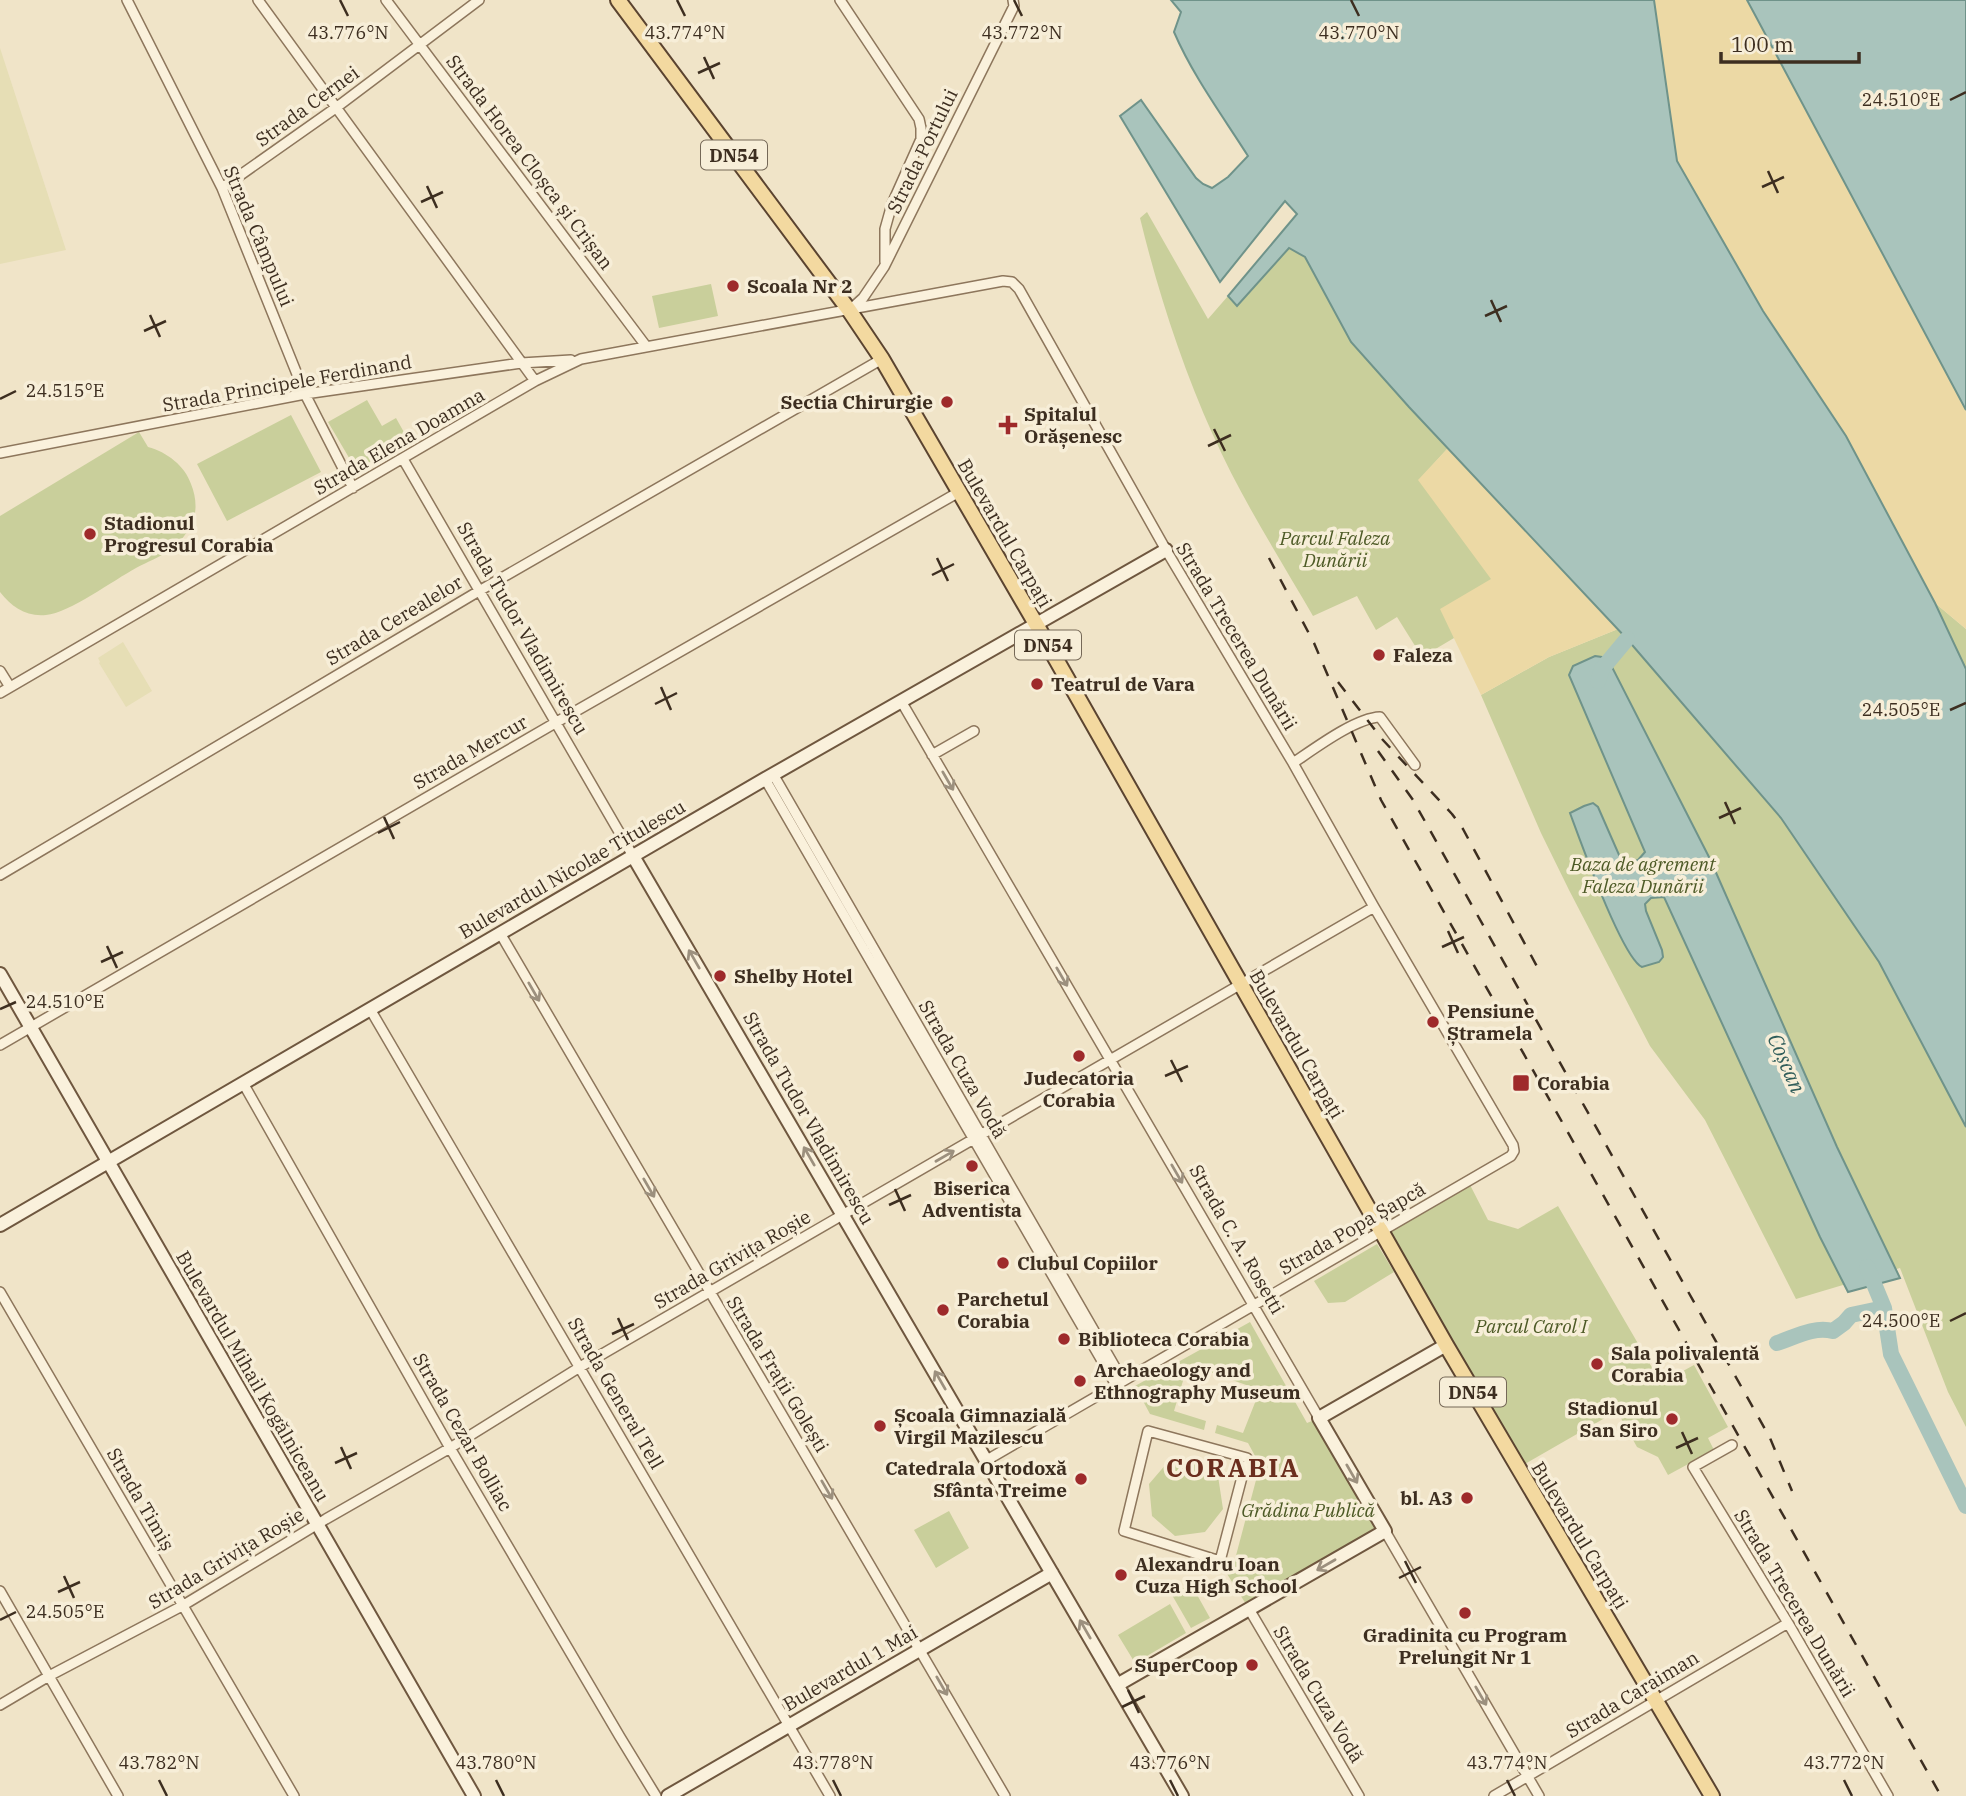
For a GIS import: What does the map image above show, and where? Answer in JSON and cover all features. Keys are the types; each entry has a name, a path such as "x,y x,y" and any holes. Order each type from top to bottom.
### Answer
{"main road":[{"name":"DN54","path":"618,0 849,310"},
{"name":"Bulevardul Carpați","path":"849,310 882,359 1036,624 1446,1345 1712,1796"}],"street":[{"name":"Strada Câmpului","path":"127,0 222,188 305,394 353,488"},
{"path":"258,0 535,381"},
{"name":"Strada Horea Cloșca și Crișan","path":"386,0 646,346"},
{"name":"Strada Cernei","path":"222,188 337,107 479,0"},
{"path":"840,0 919,119 921,128 921,139 892,204 885,229 884,267"},
{"name":"Strada Portului","path":"849,310 863,298 884,267 1014,6 1013,0"},
{"name":"Strada Trecerea Dunării","path":"849,310 1003,281 1012,282 1019,289 1166,550 1293,763 1513,1145 1514,1151"},
{"name":"Strada Elena Doamna","path":"0,692 535,381 581,359 849,310"},
{"name":"Strada Principele Ferdinand","path":"0,453 305,394 522,363 581,359"},
{"name":"Strada Cerealelor","path":"0,874 479,591 882,359"},
{"name":"Strada Tudor Vladimirescu","path":"403,459 1182,1796"},
{"name":"Strada Mercur","path":"0,1045 959,492"},
{"name":"Bulevardul Nicolae Titulescu","path":"0,1225 769,776 1166,550"},
{"path":"0,671 10,687"},
{"name":"Strada C. A. Rosetti","path":"901,701 1539,1796"},
{"path":"1293,763 1349,728 1371,717 1380,717 1415,765"},
{"path":"932,755 974,731"},
{"name":"Strada Cuza Vodă","path":"769,776 977,1138 1080,1304 1120,1383"},
{"name":"Strada Grivița Roșie","path":"0,1705 182,1606 450,1448 580,1367 1374,907"},
{"name":"Strada Frații Golești","path":"500,933 1005,1796"},
{"name":"Bulevardul Mihail Kogălniceanu","path":"0,974 474,1796"},
{"name":"Strada General Tell","path":"370,1009 830,1796"},
{"name":"Strada Cezar Bolliac","path":"243,1083 450,1448 656,1796"},
{"name":"Strada Popa Șapcă","path":"987,1460 1511,1156 1514,1151"},
{"name":"Strada Timiș","path":"0,1292 294,1796"},
{"path":"1319,1418 1446,1345"},
{"path":"1148,1432 1247,1458 1220,1561 1124,1531 1148,1432"},
{"name":"Strada Trecerea Dunării","path":"1732,1445 1693,1467 1788,1623 1888,1796"},
{"path":"1117,1685 1385,1531"},
{"name":"Bulevardul 1 Mai","path":"668,1796 1052,1573"},
{"path":"0,1591 118,1796"},
{"name":"Strada Cuza Vodă","path":"1249,1609 1359,1796"},
{"name":"Strada Caraiman","path":"1494,1796 1788,1623"}],"shaded area":[{"path":"0,48 66,250 0,264"},
{"path":"123,642 152,691 126,707 98,658"}],"green space":[{"name":"Parcul Faleza Dunării","path":"1147,212 1208,319 1228,296 1237,306 1289,248 1310,257 1409,407 1448,448 1419,480 1492,579 1454,638 1422,657 1397,617 1376,630 1357,596 1313,616 1236,482 1202,409 1181,356 1155,273 1140,218"},
{"path":"711,284 718,316 659,328 652,296"},
{"path":"367,400 382,426 396,418 410,443 358,473 328,422"},
{"path":"291,415 321,472 227,521 197,464"},
{"path":"139,432 148,447 162,452 174,461 188,477 196,507 194,519 184,536 166,553 67,609 39,615 26,613 9,602 0,592 0,516"},
{"path":"1935,603 1966,629 1966,669 1963,662"},
{"name":"Baza de agrement Faleza Dunării","path":"1618,629 1781,818 1879,962 1966,1127 1966,1427 1948,1392 1900,1268 1796,1299 1705,1120 1650,1046 1541,833 1481,695 1549,657"},
{"name":"Parcul Carol I","path":"1468,1181 1488,1220 1518,1229 1558,1206 1661,1383 1694,1365 1728,1427 1708,1438 1714,1450 1668,1475 1658,1457 1637,1447 1617,1411 1518,1468 1381,1232"},
{"path":"1377,1244 1394,1272 1345,1302 1328,1303 1314,1281"},
{"name":"Grădina Publică","path":"1250,1322 1307,1423 1319,1418 1385,1531 1249,1609 1224,1569 1234,1563 1260,1465 1248,1443 1215,1433 1217,1425 1243,1433 1260,1390 1188,1364 1174,1411 1206,1421 1204,1430 1150,1414 1135,1386"},
{"path":"1194,1458 1218,1476 1223,1509 1205,1532 1175,1536 1152,1516 1149,1484 1167,1463"},
{"path":"949,1511 969,1548 936,1568 914,1530"},
{"path":"1191,1584 1210,1618 1191,1628 1172,1595"},
{"path":"1170,1604 1186,1633 1135,1663 1118,1635"}],"sand":[{"path":"1654,0 1747,0 1966,410 1966,629 1935,603 1846,436 1763,311 1677,161"},
{"path":"1448,448 1618,629 1549,657 1481,695 1440,609 1491,579 1418,480"}],"water":[{"path":"1171,0 1654,0 1677,161 1763,311 1846,436 1935,603 1966,669 1966,1127 1879,962 1781,818 1627,639 1351,342 1305,257 1289,248 1237,306 1228,296 1297,214 1285,201 1220,282 1120,116 1141,100 1196,178 1212,188 1228,177 1248,156 1208,95 1174,32 1181,12"},
{"path":"1747,0 1966,0 1966,410 1754,13"},
{"path":"1595,656 1602,657 1611,665 1710,859 1837,1147 1900,1278 1848,1292 1820,1237 1664,897 1651,898 1645,904 1662,950 1663,957 1659,962 1642,967 1634,959 1613,921 1570,813 1593,803 1598,807 1623,864 1638,860 1645,852 1569,675 1573,666"}],"waterway":[{"name":"Coșcan","path":"1598,681 1602,669 1627,639"},
{"name":"Coșcan","path":"1867,1267 1884,1308 1891,1354 1966,1506"},
{"path":"1777,1343 1812,1331 1833,1331 1851,1315 1884,1308"}],"railway":[{"path":"1269,558 1314,643 1381,800 1941,1796"},
{"path":"1338,682 1382,739 1463,829 1540,972"},
{"path":"1378,751 1413,800 1770,1438 1792,1491"}],"place":[{"name":"Scoala Nr 2","path":"733,286"},
{"name":"Sectia Chirurgie","path":"947,402"},
{"name":"Spitalul Orășenesc","path":"1008,425"},
{"name":"Stadionul Progresul Corabia","path":"90,534"},
{"name":"Faleza","path":"1379,655"},
{"name":"Teatrul de Vara","path":"1037,684"},
{"name":"Shelby Hotel","path":"720,976"},
{"name":"Pensiune Ștramela","path":"1433,1022"},
{"name":"Judecatoria Corabia","path":"1079,1056"},
{"name":"Corabia","path":"1521,1083"},
{"name":"Biserica Adventista","path":"972,1166"},
{"name":"Clubul Copiilor","path":"1003,1263"},
{"name":"Parchetul Corabia","path":"943,1310"},
{"name":"Biblioteca Corabia","path":"1064,1339"},
{"name":"Sala polivalentă Corabia","path":"1597,1364"},
{"name":"Archaeology and Ethnography Museum","path":"1080,1381"},
{"name":"Stadionul San Siro","path":"1672,1419"},
{"name":"Școala Gimnazială Virgil Mazilescu","path":"880,1426"},
{"name":"Catedrala Ortodoxă Sfânta Treime","path":"1081,1479"},
{"name":"bl. A3","path":"1467,1498"},
{"name":"Alexandru Ioan Cuza High School","path":"1121,1575"},
{"name":"Gradinita cu Program Prelungit Nr 1","path":"1465,1613"},
{"name":"SuperCoop","path":"1252,1665"}],"district":[{"name":"CORABIA","path":"1233,1467"}]}
